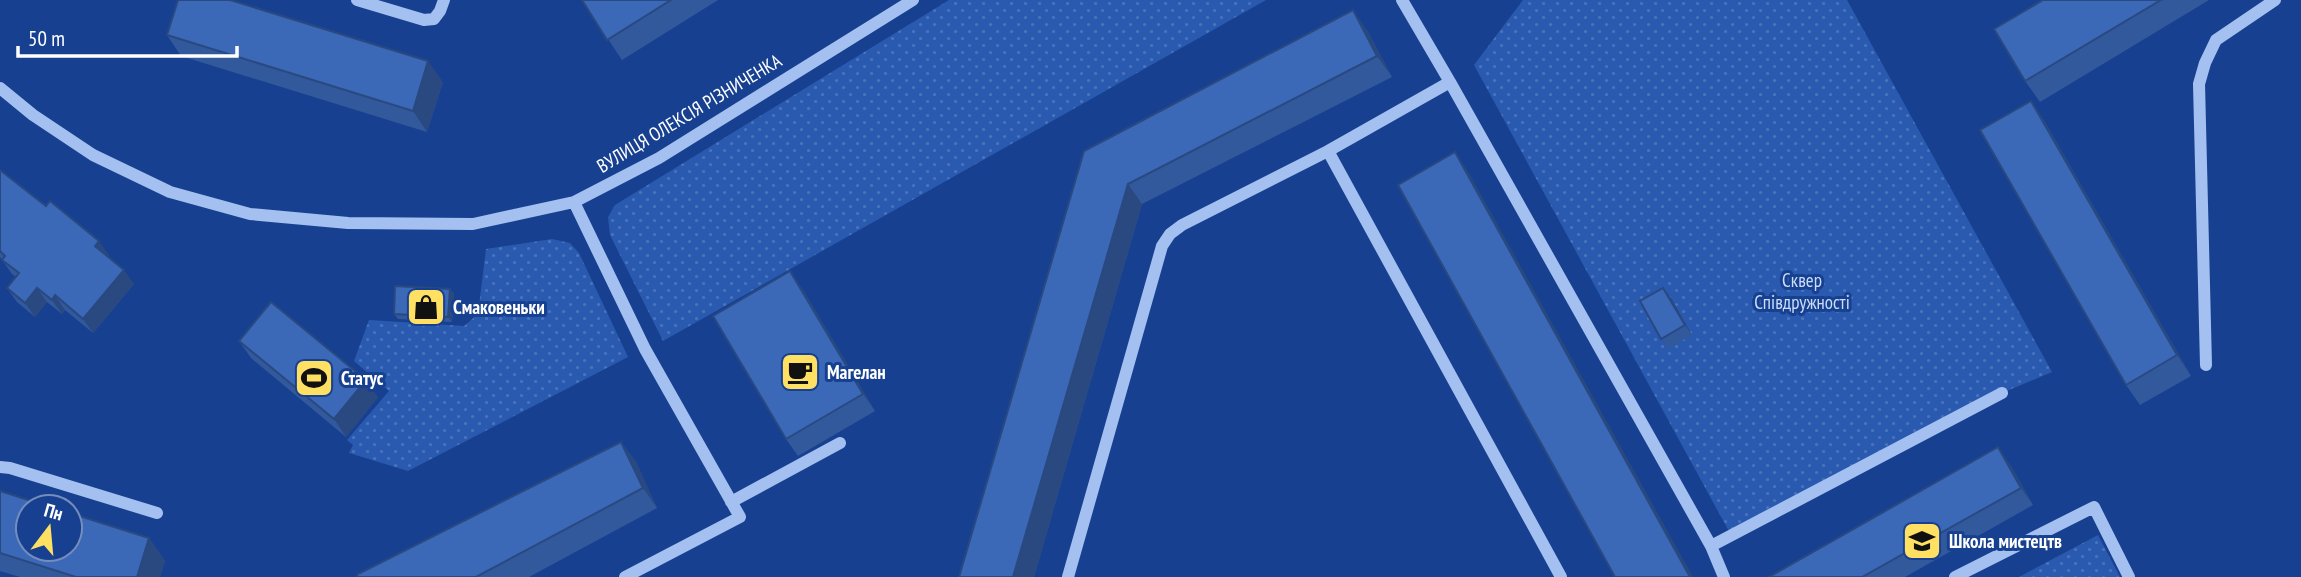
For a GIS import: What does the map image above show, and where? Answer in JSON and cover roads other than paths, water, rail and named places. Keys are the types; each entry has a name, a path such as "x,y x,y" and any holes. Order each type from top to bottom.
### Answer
{"street":[{"path":"357,0 424,20 434,19 444,0"},
{"name":"ВУЛИЦЯ ОЛЕКСІЯ РІЗНИЧЕНКА","path":"0,88 33,116 93,155 170,192 250,214 348,223 473,224 574,202 659,158 913,0"},
{"path":"1402,0 1711,546 1724,577"},
{"path":"2206,365 2199,84 2216,40 2275,0"},
{"path":"1068,577 1162,246 1170,234 1182,225 1328,151 1450,82"},
{"path":"1328,151 1561,577"},
{"path":"574,202 645,349 740,517 625,577"},
{"path":"1711,546 2002,393"},
{"path":"731,502 840,443"},
{"path":"0,467 156,513"},
{"path":"1955,577 2094,507 2129,577"}],"place":[{"name":"Смаковеньки","path":"426,307"},
{"name":"Магелан","path":"800,372"},
{"name":"Статус","path":"314,378"},
{"name":"Школа мистецтв","path":"1922,541"}],"park label":[{"name":"Сквер Співдружності","path":"1802,291"}]}
